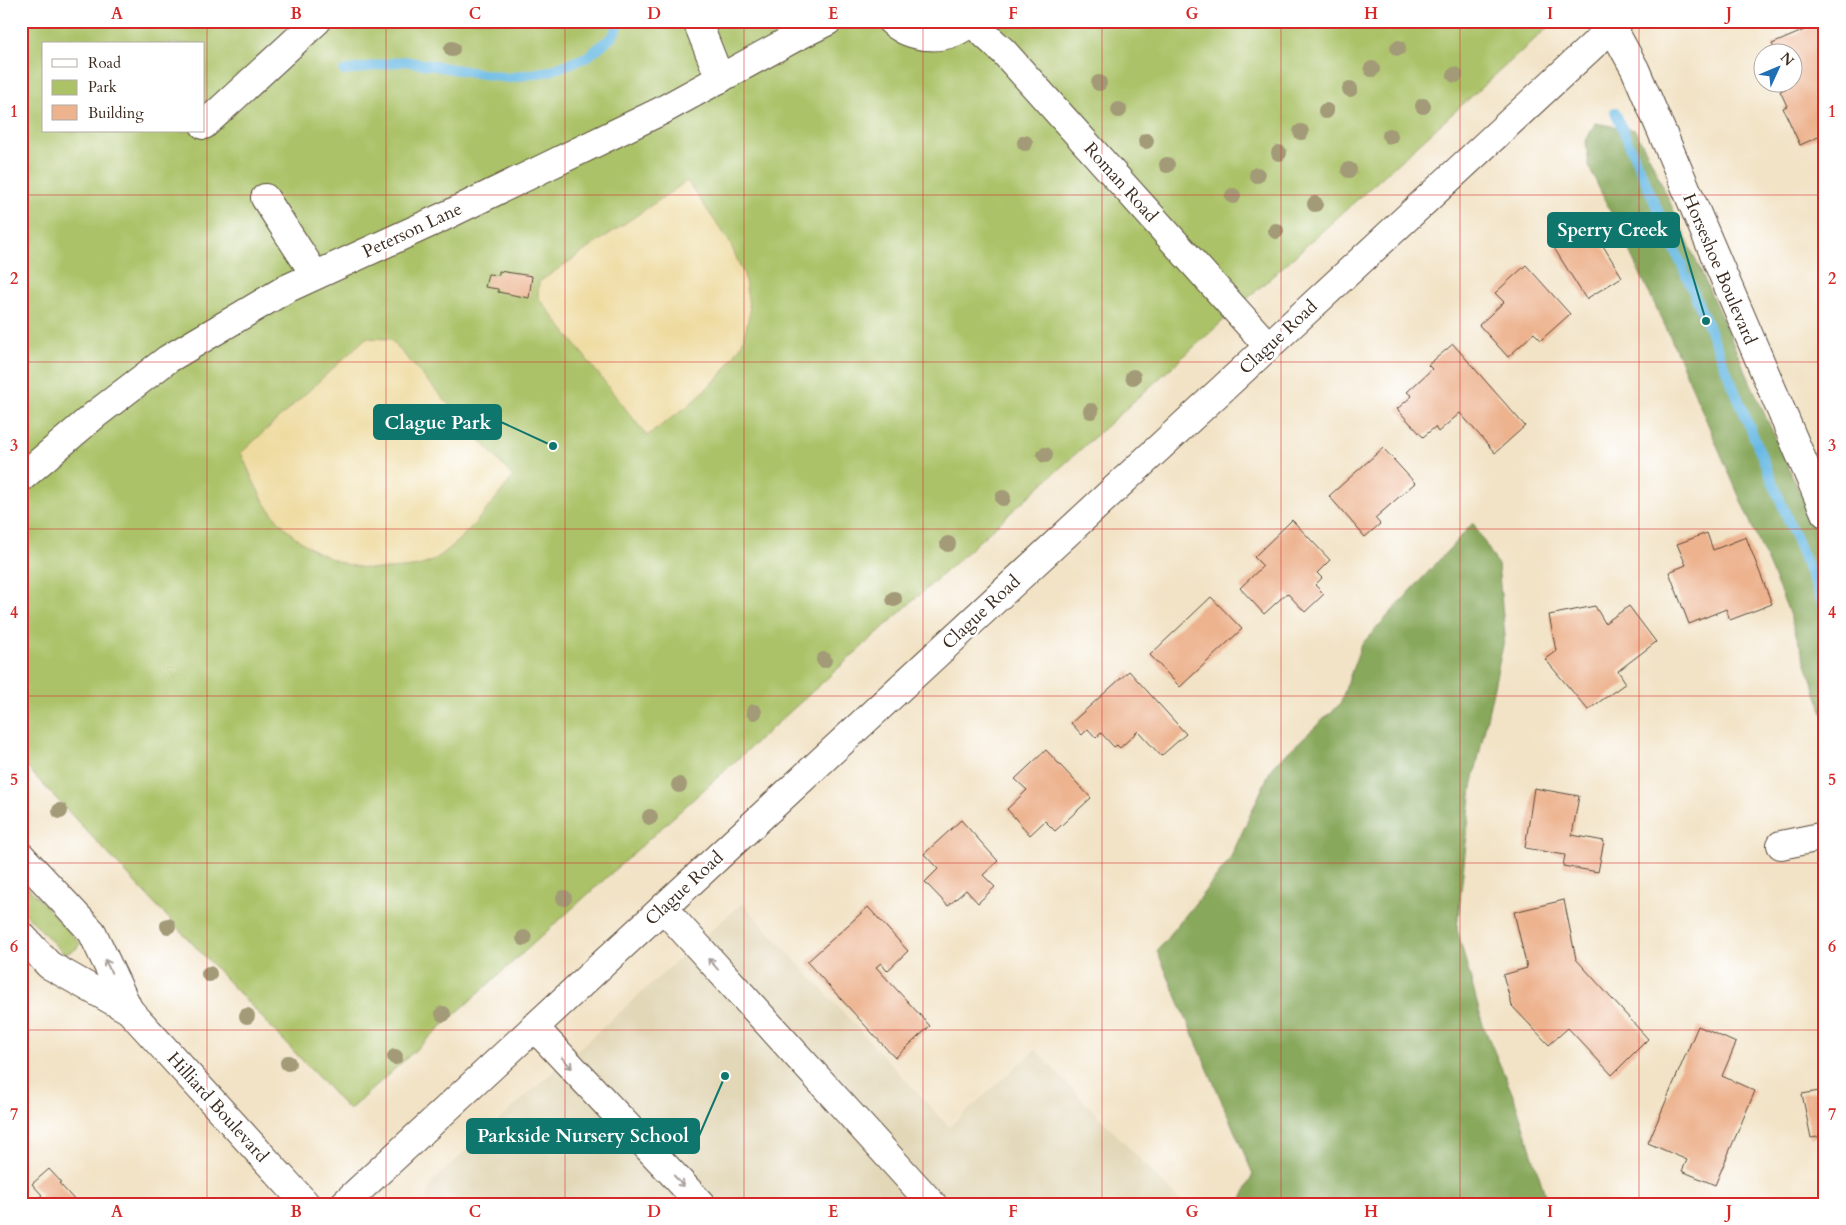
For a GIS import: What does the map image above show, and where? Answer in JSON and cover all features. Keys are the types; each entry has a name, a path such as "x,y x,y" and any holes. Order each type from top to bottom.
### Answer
{"main road":[{"path":"205,124 316,21"},
{"path":"697,21 720,79"},
{"name":"Peterson Lane","path":"21,478 96,414 168,359 286,289 442,217 626,128 828,21"},
{"name":"Roman Road","path":"891,21 909,33 924,36 940,36 955,32 971,21 1003,51 1268,346"},
{"name":"Clague Road","path":"344,1204 1615,24"},
{"name":"Horseshoe Boulevard","path":"1615,24 1825,513"},
{"path":"265,198 316,275"},
{"path":"1781,845 1825,836"},
{"name":"Hilliard Boulevard","path":"21,856 92,932 129,1010 306,1204"},
{"path":"663,908 932,1204"},
{"name":"Hilliard Boulevard","path":"21,935 49,965 129,1010"},
{"path":"534,1027 701,1204"}],"shaded area":[{"path":"742,903 949,1127 1035,1050 1183,1204 425,1204 433,1181"}],"green space":[{"path":"21,21 1555,21 349,1110 21,761"},
{"path":"1595,123 1635,130 1652,162 1807,509 1825,555 1825,719 1786,605 1669,334 1589,167 1586,141"},
{"path":"1473,523 1498,565 1505,636 1472,787 1457,929 1483,1025 1515,1100 1548,1204 1240,1204 1253,1174 1157,951 1229,861 1272,767 1340,704 1361,645"},
{"path":"21,880 78,941 80,944 76,949 65,954 21,909"}],"sand":[{"path":"687,181 729,241 744,275 750,312 742,344 721,375 689,405 647,436 538,297 539,282"},
{"path":"366,338 390,339 513,477 476,522 454,545 432,561 421,565 387,569 368,568 350,565 315,551 285,528 273,514 259,493 241,453"}],"building":[{"path":"1821,23 1825,32 1825,134 1800,145 1783,108 1787,106 1780,92 1804,92 1804,42 1777,42"},
{"path":"1591,226 1622,277 1586,299 1554,248"},
{"path":"1526,265 1570,314 1541,340 1534,333 1508,357 1479,325 1504,302 1495,293"},
{"path":"499,271 532,276 529,298 498,292 498,289 485,287 488,274 499,275"},
{"path":"1453,344 1525,426 1495,453 1460,413 1438,432 1435,427 1423,437 1397,409 1412,396 1407,392 1432,369 1428,365"},
{"path":"1383,448 1415,483 1375,518 1380,524 1365,537 1329,496"},
{"path":"1292,520 1330,560 1317,573 1322,578 1315,585 1324,594 1305,612 1287,593 1264,614 1240,588 1263,566 1254,557"},
{"path":"1707,533 1713,550 1746,537 1772,604 1730,620 1726,609 1689,624 1669,572 1686,565 1677,544"},
{"path":"1211,597 1242,629 1180,687 1150,655"},
{"path":"1595,606 1605,623 1629,606 1656,642 1618,671 1626,683 1588,710 1545,659 1556,651 1549,615"},
{"path":"1129,671 1186,734 1161,756 1138,731 1120,748 1117,745 1114,747 1101,733 1096,738 1088,729 1082,735 1071,723"},
{"path":"1046,750 1091,798 1055,831 1045,821 1030,835 1007,809 1027,790 1015,779"},
{"path":"1534,788 1579,796 1572,835 1604,841 1598,872 1563,866 1565,855 1525,848"},
{"path":"961,820 998,861 983,875 995,887 978,903 966,890 948,906 925,882 938,869 924,854"},
{"path":"1564,900 1576,959 1648,1039 1612,1075 1568,1028 1549,1045 1512,1006 1503,975 1527,968 1514,912"},
{"path":"868,907 908,951 887,971 881,963 876,967 930,1026 895,1058 807,962"},
{"path":"1698,1026 1736,1043 1722,1076 1755,1091 1715,1185 1682,1171 1687,1160 1648,1143"},
{"path":"1825,1090 1825,1136 1811,1138 1802,1094"},
{"path":"49,1169 78,1204 33,1204 42,1195 32,1184"}],"waterway":[{"path":"344,71 404,61 508,78 550,71 587,57 612,37 621,21"},
{"path":"1615,112 1706,321 1825,609"}],"place":[{"name":"Sperry Creek","path":"1706,321"},
{"name":"Clague Park","path":"553,446"},
{"name":"Parkside Nursery School","path":"725,1076"}]}
